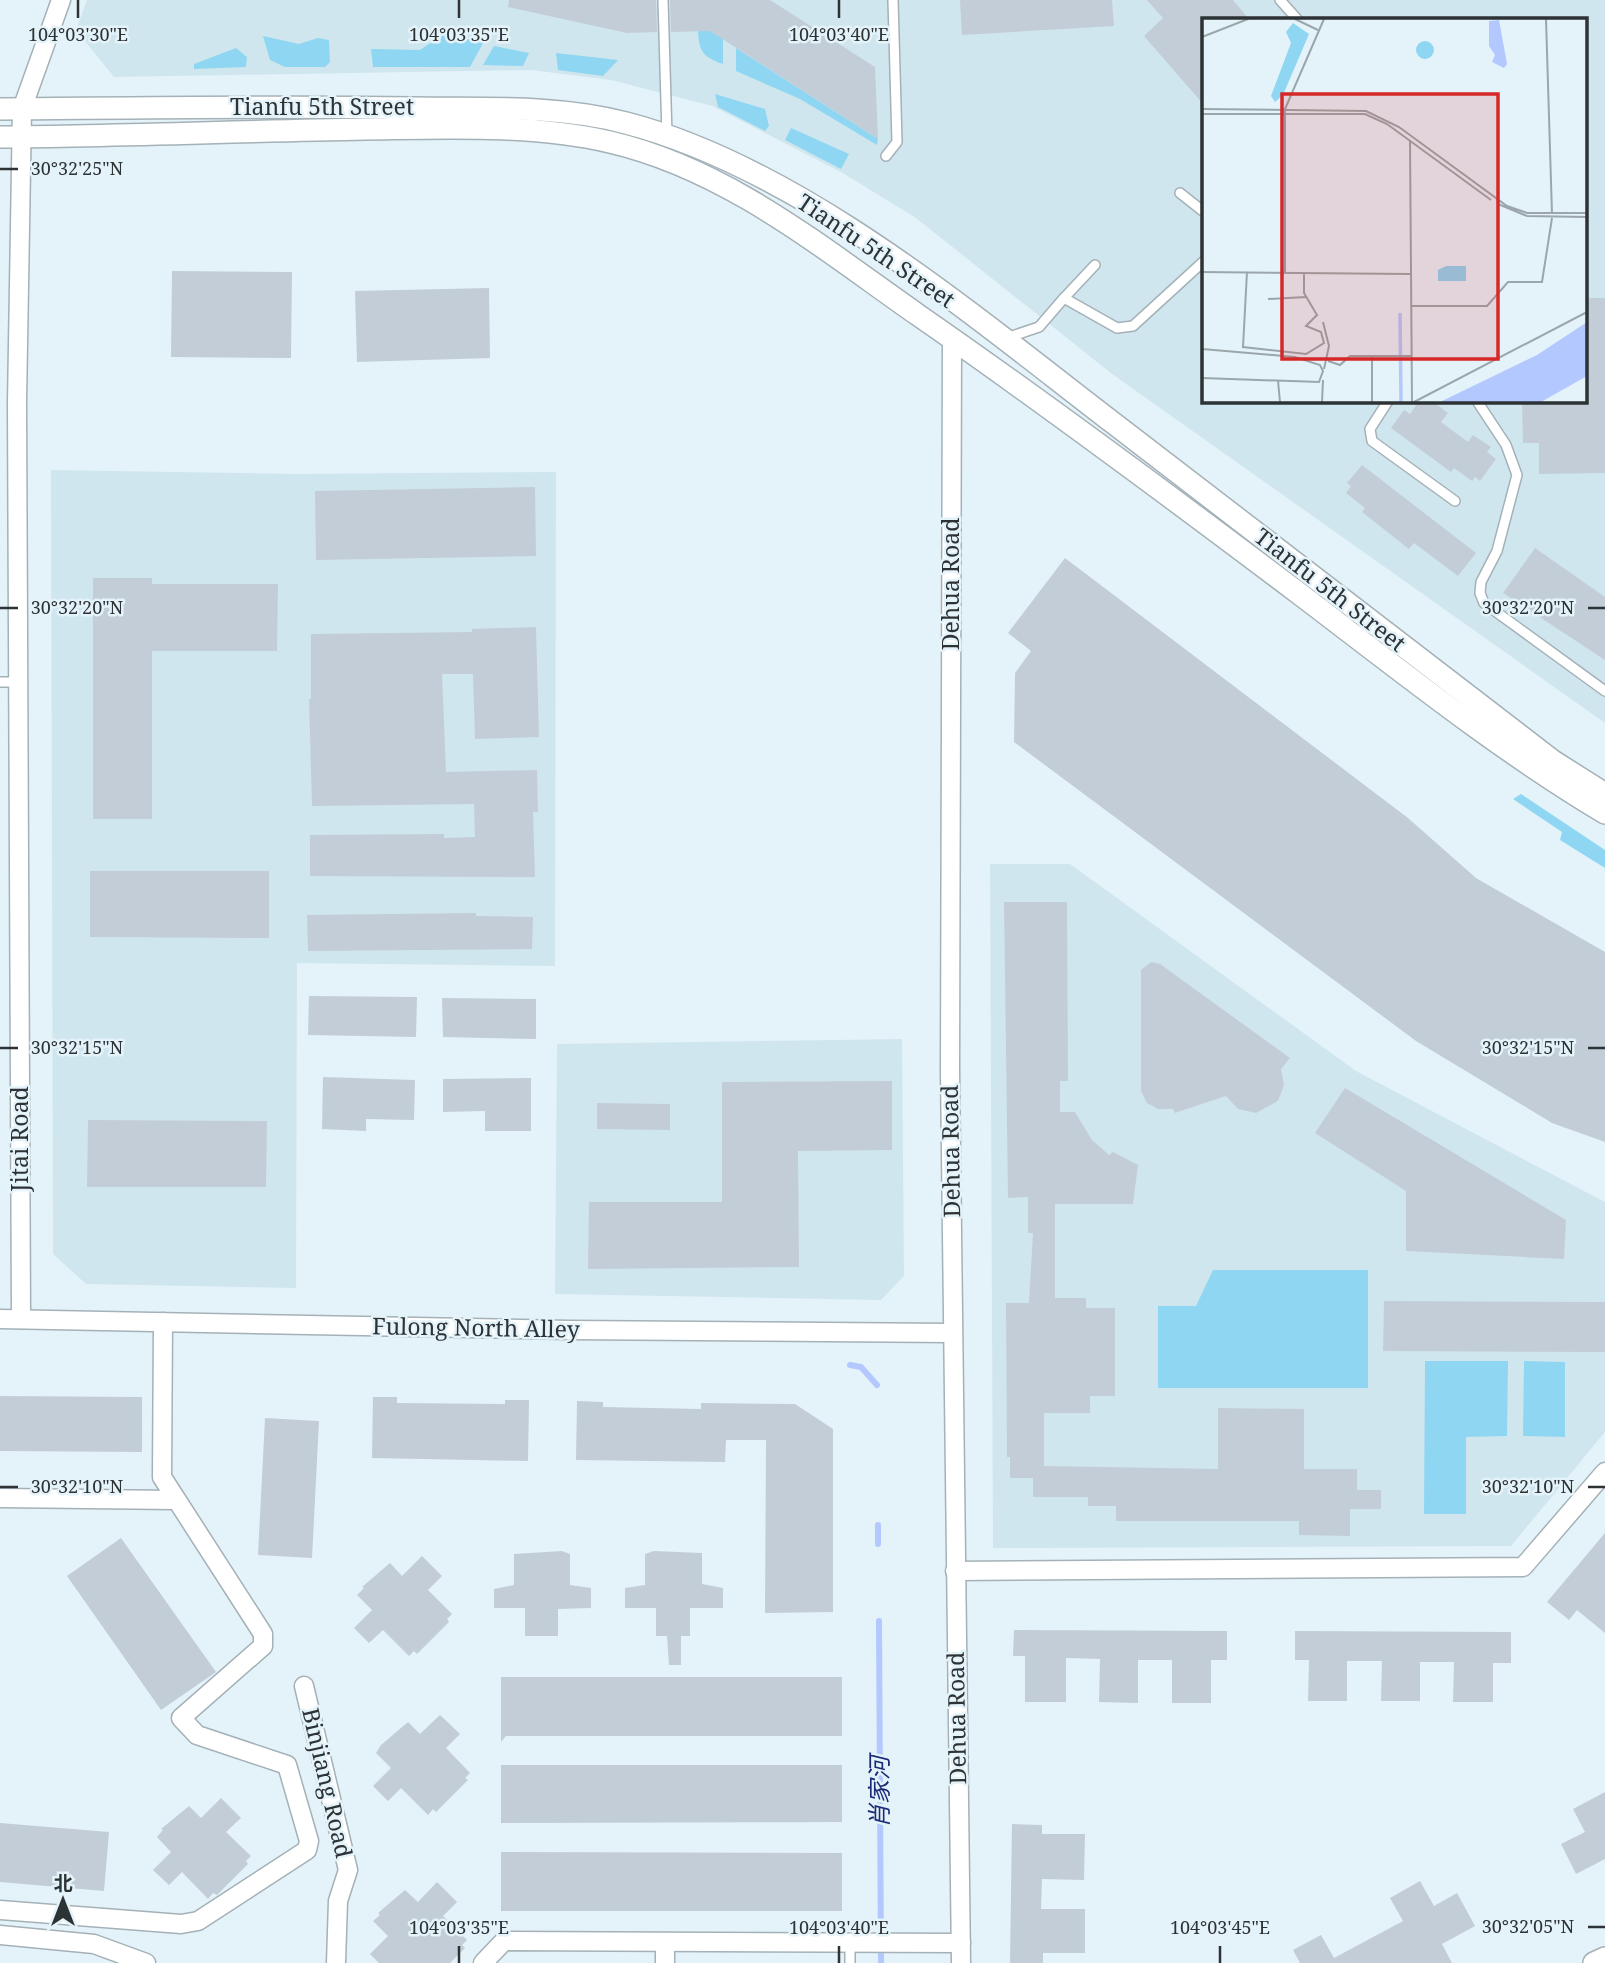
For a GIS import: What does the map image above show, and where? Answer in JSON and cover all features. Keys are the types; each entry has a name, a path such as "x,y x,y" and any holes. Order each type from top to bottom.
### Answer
{"street":[{"name":"Jitai Road","path":"21,1319 9,682 22,109 61,0"},
{"name":"Tianfu 5th Street","path":"0,109 329,106 512,110 565,113 623,122 690,143 770,180 872,244 1003,338 1553,761 1605,794"},
{"name":"Tianfu 5th Street","path":"0,137 527,130 614,143 669,160 721,183 780,219 952,338 1236,545 1512,755 1605,813"},
{"name":"Dehua Road","path":"952,338 952,1333 961,1963"},
{"name":"Fulong North Alley","path":"0,1319 555,1330 952,1333"},
{"path":"149,1499 162,1477 163,1322"},
{"path":"955,1571 1523,1567 1605,1472"},
{"path":"0,1910 181,1924 198,1921 307,1850 309,1841 287,1765 197,1735 181,1718 263,1646 263,1634 162,1477"},
{"path":"0,1498 176,1500"},
{"name":"Binjiang Road","path":"304,1686 348,1870 338,1901 336,1963"},
{"path":"0,1935 94,1944 146,1963"},
{"path":"483,1963 504,1941 961,1943"},
{"path":"665,1942 665,1963"},
{"path":"1594,1963 1605,1958"}],"lane":[{"path":"663,0 667,135"},
{"path":"886,156 897,142 893,0"},
{"path":"1280,0 1296,18"},
{"path":"1180,193 1202,210"},
{"path":"1064,298 1117,328 1133,326 1202,263"},
{"path":"1003,338 1040,327 1095,265"},
{"path":"1387,402 1370,429 1372,441 1455,501"},
{"path":"1478,402 1506,445 1517,475 1497,551 1481,582 1480,593 1484,603 1605,691"},
{"path":"850,1963 859,1943"}],"shaded area":[{"path":"87,0 1605,0 1605,723 1112,374 916,218 841,172 712,106 611,80 531,70 114,77 76,30"},
{"path":"698,31 710,31 723,39 723,64 703,53"},
{"path":"451,35 483,43 470,67 373,67 371,49 420,50 441,36"},
{"path":"263,36 299,44 318,38 329,40 330,62 325,67 285,67 270,60"},
{"path":"494,46 529,53 523,66 483,65"},
{"path":"236,48 247,57 246,67 194,69 194,64"},
{"path":"736,48 878,139 877,145 800,99 736,71"},
{"path":"556,53 618,60 603,76 558,70"},
{"path":"715,94 765,109 769,126 765,131 718,107"},
{"path":"791,128 849,154 841,169 785,140"},
{"path":"51,470 296,474 556,472 555,966 297,963 296,1288 86,1284 53,1254"},
{"path":"1521,794 1605,850 1605,868 1560,840 1562,832 1513,799"},
{"path":"990,864 1070,864 1356,1071 1605,1202 1605,1432 1511,1546 993,1548"},
{"path":"902,1039 904,1276 881,1300 555,1294 557,1044"},
{"path":"1213,1270 1368,1270 1368,1388 1158,1388 1158,1306 1196,1306"},
{"path":"1425,1361 1508,1361 1507,1436 1466,1437 1466,1514 1424,1514"},
{"path":"1524,1361 1565,1362 1565,1437 1523,1436"}],"building":[{"path":"509,0 656,0 657,32 627,33 508,7"},
{"path":"670,0 770,0 875,67 878,139 710,31 671,32"},
{"path":"960,0 1112,0 1114,26 962,35"},
{"path":"1147,0 1233,0 1248,18 1202,18 1202,103 1144,36 1163,18"},
{"path":"172,271 292,272 291,358 171,357"},
{"path":"489,288 490,358 357,362 355,291"},
{"path":"1588,298 1605,298 1605,473 1539,474 1539,443 1523,443 1522,402 1588,402"},
{"path":"1418,402 1433,402 1448,413 1441,422 1468,442 1473,435 1491,447 1487,452 1496,459 1480,481 1475,477 1472,481 1454,468 1451,472 1391,428 1404,410 1410,414"},
{"path":"1362,465 1476,553 1458,576 1414,543 1409,549 1362,512 1365,508 1346,493 1351,486 1347,483"},
{"path":"535,487 536,556 316,560 315,491"},
{"path":"1535,548 1605,597 1605,660 1503,593"},
{"path":"1065,558 1408,818 1476,878 1605,952 1605,1142 1552,1123 1416,1041 1014,742 1015,673 1031,651 1008,633"},
{"path":"93,578 152,578 152,584 278,584 277,651 152,651 152,819 93,819"},
{"path":"536,627 539,737 475,739 473,674 442,674 446,772 537,770 538,812 533,812 535,877 310,876 310,835 444,834 444,838 475,837 474,804 312,806 309,699 311,634 472,632 472,629"},
{"path":"90,871 269,871 269,938 90,937"},
{"path":"1004,902 1067,902 1068,1081 1060,1081 1060,1112 1075,1112 1092,1140 1109,1155 1113,1152 1138,1165 1133,1204 1055,1204 1055,1298 1086,1298 1086,1308 1115,1308 1115,1396 1090,1396 1090,1413 1044,1413 1044,1466 1218,1469 1218,1408 1304,1409 1304,1469 1357,1469 1357,1490 1381,1490 1381,1509 1350,1509 1350,1536 1299,1535 1299,1521 1116,1521 1116,1506 1088,1506 1088,1497 1033,1497 1033,1478 1010,1478 1010,1457 1007,1457 1006,1303 1029,1303 1033,1233 1028,1233 1028,1197 1008,1198"},
{"path":"476,913 476,916 533,917 532,949 308,951 307,915"},
{"path":"1151,962 1160,964 1290,1058 1281,1069 1284,1085 1278,1101 1256,1113 1238,1109 1226,1096 1175,1113 1173,1109 1158,1109 1147,1103 1141,1091 1141,970"},
{"path":"309,996 417,997 416,1037 308,1035"},
{"path":"442,998 536,999 536,1039 443,1037"},
{"path":"323,1077 415,1080 414,1120 366,1119 366,1131 322,1129"},
{"path":"531,1078 531,1131 485,1131 485,1111 443,1112 443,1079"},
{"path":"892,1081 892,1150 798,1151 799,1267 588,1269 589,1202 722,1202 722,1082"},
{"path":"1345,1088 1566,1220 1564,1259 1406,1251 1406,1191 1315,1133"},
{"path":"597,1103 670,1104 670,1130 597,1129"},
{"path":"88,1120 267,1121 266,1187 87,1187"},
{"path":"1384,1301 1605,1302 1605,1352 1383,1351"},
{"path":"0,1396 142,1397 142,1452 0,1451"},
{"path":"373,1397 397,1397 397,1403 505,1404 505,1400 529,1400 528,1461 372,1458"},
{"path":"577,1401 603,1402 603,1407 701,1409 701,1403 795,1404 833,1429 833,1612 765,1613 766,1440 726,1440 725,1462 576,1460"},
{"path":"265,1418 319,1421 312,1558 258,1555"},
{"path":"1605,1533 1605,1633 1577,1610 1569,1620 1547,1602"},
{"path":"121,1538 216,1672 161,1710 67,1576"},
{"path":"562,1551 570,1554 570,1585 591,1588 591,1608 558,1609 558,1636 525,1636 525,1608 494,1608 494,1589 514,1585 514,1554"},
{"path":"654,1551 702,1553 702,1584 723,1588 723,1608 690,1608 690,1636 681,1636 681,1665 669,1665 667,1636 656,1636 656,1608 625,1608 625,1588 645,1585 645,1554"},
{"path":"422,1556 442,1576 428,1590 452,1614 447,1619 449,1622 417,1654 414,1651 409,1656 383,1630 369,1643 354,1628 372,1610 357,1595 364,1588 362,1587 390,1563 402,1576"},
{"path":"1014,1630 1227,1631 1227,1660 1211,1660 1211,1703 1172,1703 1172,1660 1138,1660 1138,1703 1099,1702 1100,1659 1066,1658 1066,1702 1025,1702 1025,1656 1013,1656"},
{"path":"1295,1631 1511,1632 1511,1663 1493,1663 1493,1702 1453,1702 1454,1662 1420,1662 1420,1701 1381,1701 1382,1661 1347,1661 1347,1701 1308,1701 1309,1660 1295,1660"},
{"path":"501,1677 842,1677 842,1736 506,1736 501,1742"},
{"path":"440,1715 460,1734 446,1748 470,1773 465,1778 468,1780 436,1812 433,1809 428,1815 401,1788 388,1801 373,1786 391,1768 376,1753 381,1745 408,1722 420,1734"},
{"path":"501,1765 842,1765 842,1822 501,1823"},
{"path":"1605,1792 1605,1859 1576,1874 1561,1844 1585,1832 1573,1809"},
{"path":"221,1798 241,1818 226,1832 251,1856 246,1861 248,1864 217,1895 213,1893 208,1899 182,1872 169,1885 153,1870 171,1852 157,1837 163,1830 161,1829 189,1806 201,1818"},
{"path":"0,1823 109,1832 104,1891 0,1882"},
{"path":"1012,1824 1042,1825 1042,1834 1085,1834 1084,1880 1042,1879 1041,1909 1085,1909 1085,1953 1043,1953 1043,1963 1010,1963"},
{"path":"501,1852 842,1853 842,1911 501,1911"},
{"path":"1420,1881 1434,1906 1457,1893 1475,1926 1442,1944 1452,1963 1300,1963 1293,1950 1321,1935 1334,1958 1403,1921 1390,1898"},
{"path":"437,1882 457,1902 443,1916 467,1940 462,1945 465,1948 450,1963 379,1963 370,1954 388,1936 373,1921 380,1915 378,1913 405,1890 418,1902"}],"waterway":[{"name":"肖家河","path":"850,1365 861,1367 877,1385"},
{"name":"肖家河","path":"878,1525 878,1544"},
{"name":"肖家河","path":"879,1621 881,1963"}]}
